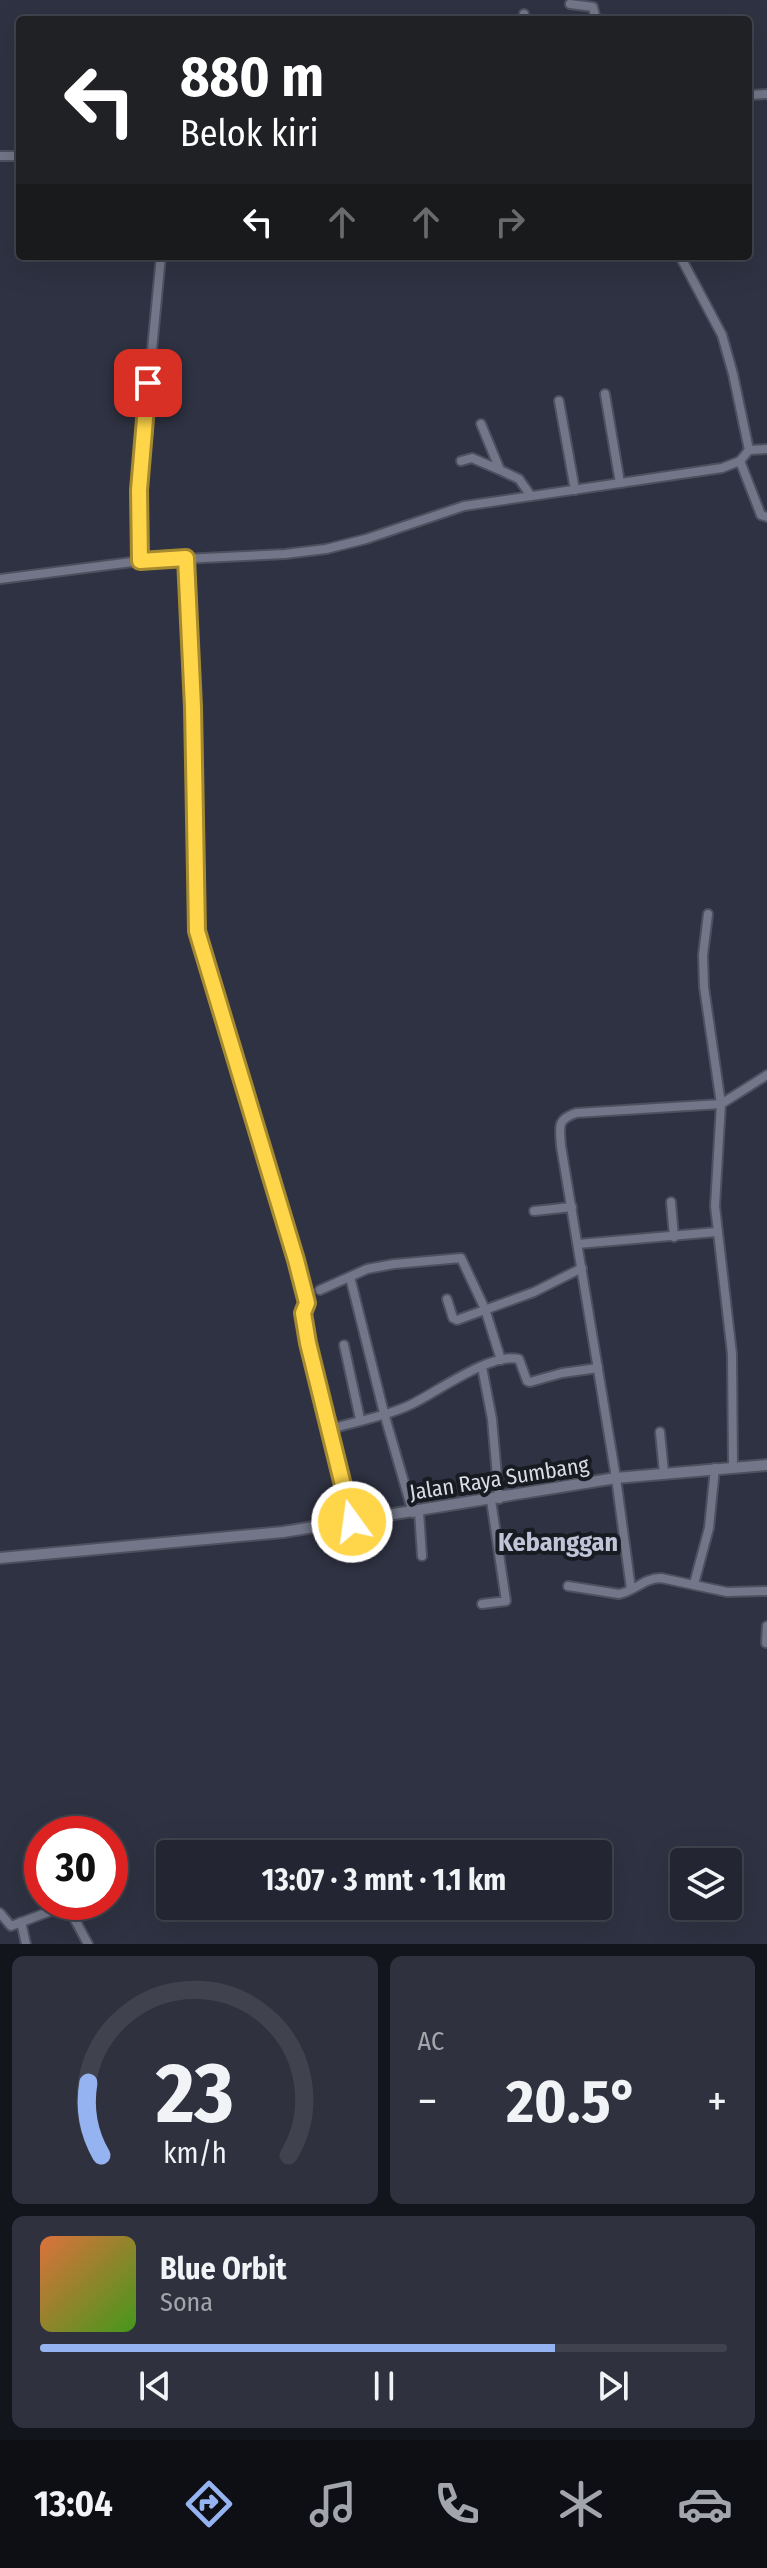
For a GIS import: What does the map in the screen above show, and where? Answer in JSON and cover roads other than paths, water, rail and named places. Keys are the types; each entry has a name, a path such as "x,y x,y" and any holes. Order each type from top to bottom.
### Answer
{"street":[{"path":"570,4 593,7 595,16"},
{"path":"140,561 139,490 161,260"},
{"path":"682,260 722,335 749,450"},
{"path":"605,394 620,483"},
{"path":"559,401 575,490"},
{"path":"481,424 500,470"},
{"path":"0,579 140,561 326,549 464,506 722,468 740,461 749,450 767,449"},
{"path":"461,461 472,458 519,479 531,496"},
{"path":"740,461 761,515 767,517"},
{"path":"186,558 193,692 196,923 203,956 282,1207 307,1303 303,1313 352,1522"},
{"path":"708,914 703,955 704,987 721,1104 715,1206 732,1354 733,1467"},
{"path":"631,1589 560,1129 565,1117 576,1113 721,1104 767,1075"},
{"path":"671,1202 674,1237"},
{"path":"534,1211 572,1207"},
{"path":"578,1244 716,1232"},
{"path":"320,1290 367,1269 458,1258 463,1260 485,1309 501,1360"},
{"path":"447,1299 455,1320 534,1292 582,1268"},
{"path":"350,1277 384,1413 416,1512 422,1556"},
{"path":"344,1345 360,1419"},
{"path":"328,1430 412,1404 455,1378 501,1360 518,1358 530,1382 598,1368"},
{"path":"482,1367 492,1419 495,1500 506,1601 482,1604"},
{"path":"660,1432 664,1473"},
{"name":"Jalan Raya Sumbang","path":"0,1558 241,1537 495,1500 616,1478 767,1465"},
{"path":"694,1584 709,1528 715,1468"},
{"path":"568,1586 619,1594 651,1578 727,1592 767,1591"},
{"path":"766,1643 767,1626"},
{"path":"0,1913 9,1925 67,1905 88,1944"},
{"path":"21,1922 26,1944"}],"district":[{"name":"Kebanggan","path":"558,1542"}]}
